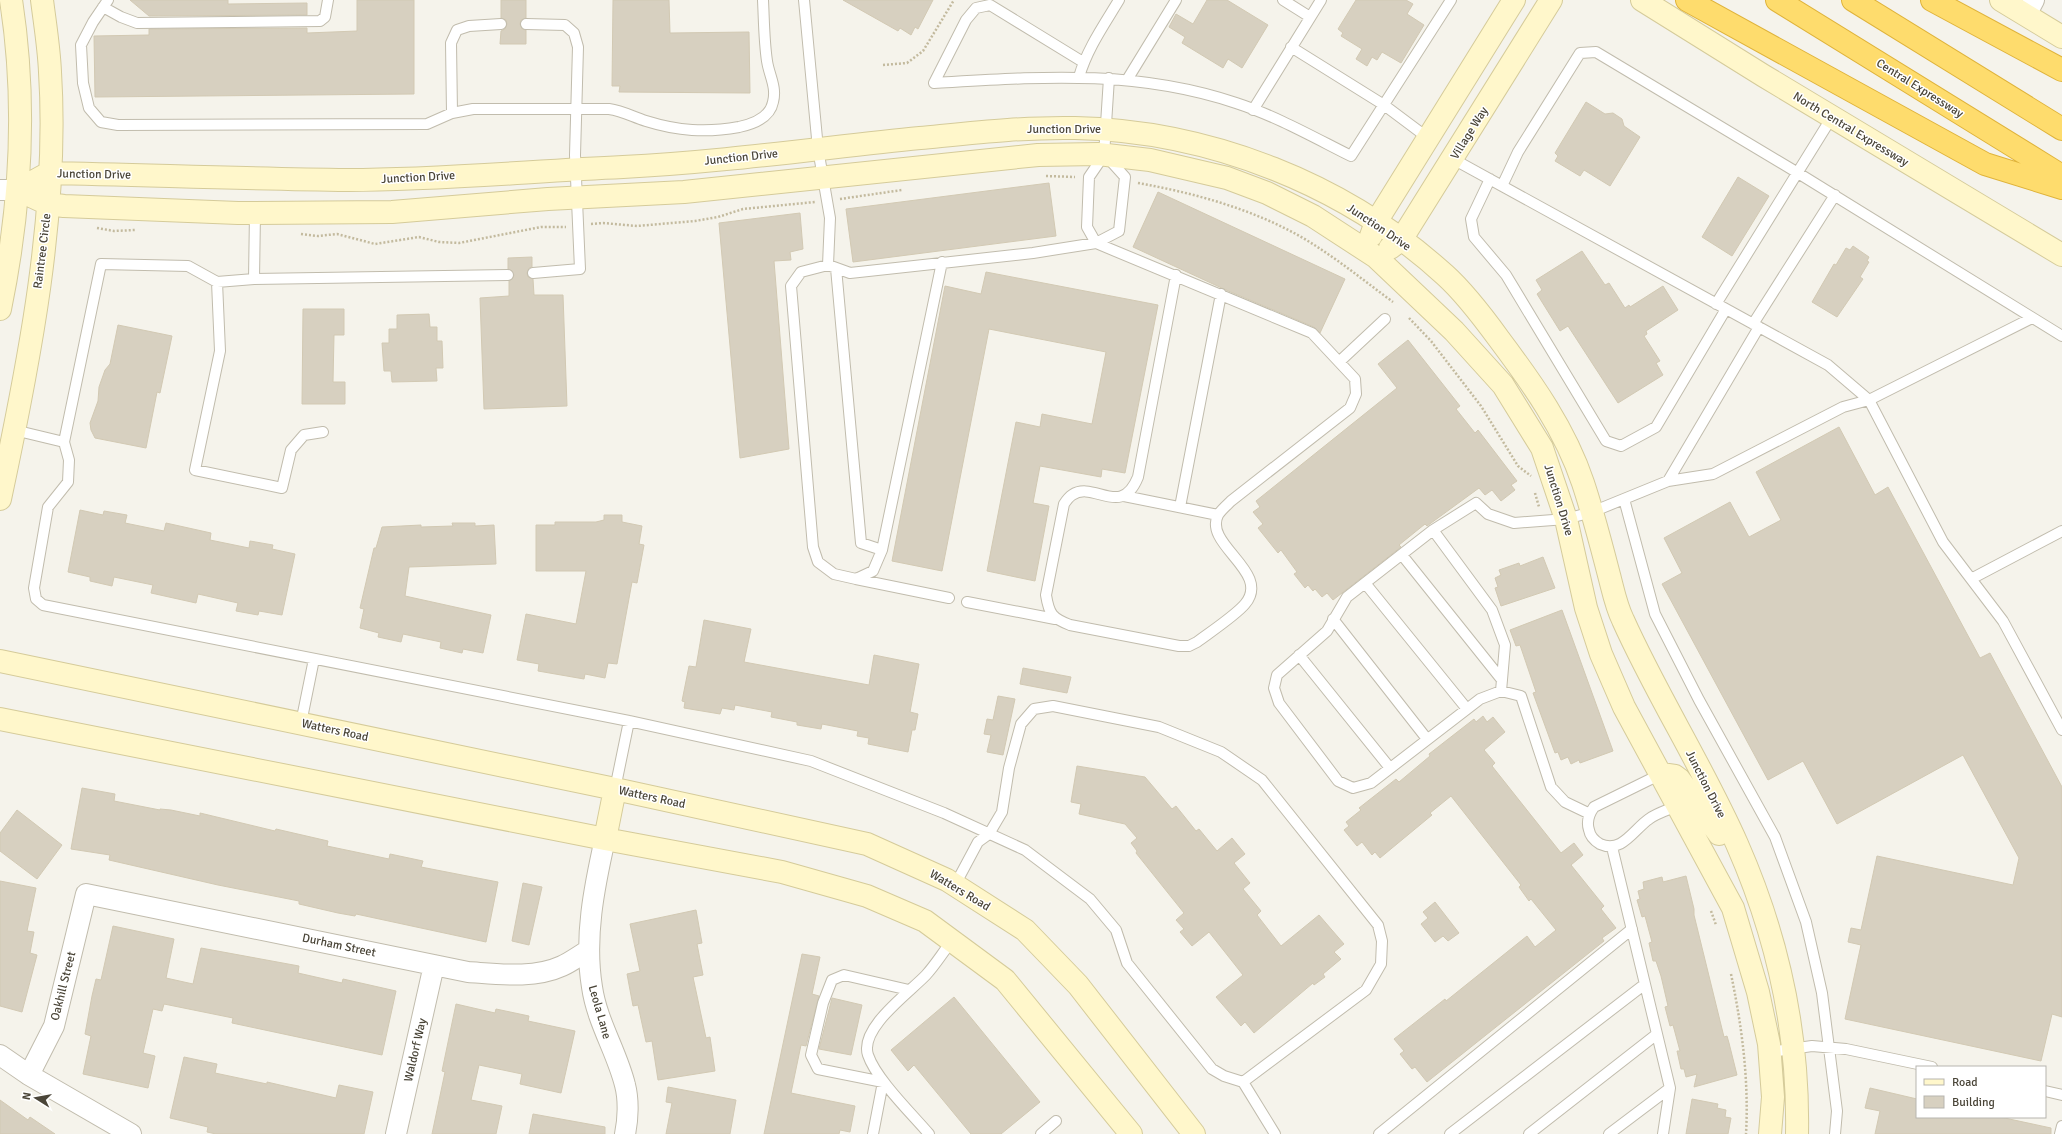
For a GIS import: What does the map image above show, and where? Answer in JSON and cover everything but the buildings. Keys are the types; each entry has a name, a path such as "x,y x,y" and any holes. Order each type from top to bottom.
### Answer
{"highway":[{"path":"1688,0 1985,164 2062,188"},
{"name":"Central Expressway","path":"1777,0 2062,176"},
{"path":"1854,0 2062,128"},
{"path":"1932,0 2062,70"}],"street":[{"path":"0,308 9,263 9,190 20,103 11,0"},
{"name":"Raintree Circle","path":"0,499 14,430 36,304 48,204 51,131 50,72 42,0"},
{"path":"1371,254 1376,222 1514,0"},
{"name":"Village Way","path":"1371,254 1401,240 1551,0"},
{"name":"North Central Expressway","path":"1642,0 1832,117 2062,255"},
{"path":"2001,0 2030,8 2062,37"},
{"name":"Junction Drive","path":"9,190 49,173 353,180 664,165 1006,129 1073,128 1106,130 1186,141 1250,160 1327,193 1376,222 1448,277 1485,320 1535,386 1580,472 1620,615 1736,842 1751,879 1783,978 1794,1048 1798,1104 1797,1134"},
{"name":"Junction Drive","path":"9,190 48,204 132,210 255,213 392,212 577,197 684,192 1038,155 1104,155 1150,160 1228,178 1260,190 1313,216 1371,254 1454,331 1503,385 1542,448 1566,519 1586,608 1602,654 1624,707 1734,908 1758,992 1770,1052 1773,1097 1770,1134"},
{"name":"Watters Road","path":"0,661 615,789 867,844 910,862 955,885 1025,930 1078,985 1194,1134"},
{"path":"0,719 605,839 782,872 866,896 925,921 1005,980 1131,1134"},
{"path":"1661,774 1675,776 1684,784 1751,879"},
{"path":"605,839 615,789"},
{"name":"Leola Lane","path":"605,839 596,878 589,950 592,988 605,1032 626,1086 626,1134"},
{"name":"Durham Street","path":"86,894 468,972 500,975 534,974 561,966 589,950"},
{"name":"Oakhill Street","path":"29,1074 44,1049 54,1026 86,894"},
{"name":"Waldorf Way","path":"396,1134 434,965"},
{"path":"0,1055 29,1074 131,1134"}],"lane":[{"path":"328,0 325,17 320,21 137,22 121,17 105,3 80,44 83,83 89,108 101,122 118,125 426,124 452,113 473,109 622,111 644,120 686,131 714,131 752,124 768,113 774,102 774,86 767,60 763,0"},
{"path":"804,0 818,149 830,218 832,267 861,543 882,550"},
{"path":"1079,77 1083,62 1119,0"},
{"path":"1127,80 1176,0"},
{"path":"1283,0 1310,17"},
{"path":"1253,110 1321,0"},
{"path":"1083,62 990,5 976,8 966,20 934,82 1079,77 1139,80 1194,92 1253,110 1274,118 1351,156 1451,0"},
{"path":"452,113 451,43 457,30 469,26 501,24"},
{"path":"526,24 565,25 574,33 578,47 575,110 580,269 533,273"},
{"path":"1292,47 1384,105 1428,138"},
{"path":"1502,186 1518,152 1580,53 1596,52 1835,195 2062,336"},
{"path":"967,602 1055,619 1070,625 1179,646 1189,646 1197,642 1246,604 1250,593 1250,580 1244,569 1222,541 1219,534 1217,528 1218,515 1231,501 1350,408 1356,394 1355,379 1312,333 1176,275 1096,243 1087,227 1089,177 1104,155 1109,78"},
{"path":"1716,304 1832,117"},
{"path":"949,598 834,574 818,562 813,547 791,286 801,272 832,267 850,273 1033,253 1096,243 1119,231 1125,181 1125,177 1104,155"},
{"path":"1453,159 1828,365 1869,400 1943,542 2004,621 2062,730"},
{"path":"1490,180 1471,220 1474,237 1506,275 1606,441 1621,446 1656,427 1726,309"},
{"path":"1668,481 1756,326 1835,195"},
{"path":"254,279 255,213"},
{"path":"856,579 874,571 882,550 942,262"},
{"path":"508,274 254,279 217,282 188,266 101,264 64,442 69,460 68,482 48,507 34,588 36,599 43,605 54,608 629,721 812,761 944,813 1025,850 1090,899 1116,930 1127,963 1212,1069 1224,1076 1243,1082 1275,1134"},
{"path":"1124,496 1133,489 1138,477 1176,275"},
{"path":"217,282 220,351 195,470 282,488 291,450 304,435 323,432"},
{"path":"1180,507 1221,294"},
{"path":"1592,810 1565,802 1551,787 1521,696 1501,691 1480,699 1371,783 1353,788 1338,781 1279,703 1274,688 1277,675 1327,631 1347,597 1433,530 1476,503 1488,514 1514,523 1566,519 1592,512 1668,481 1713,474 1843,407 1869,400 2032,318"},
{"path":"1339,362 1384,319"},
{"path":"14,430 64,442"},
{"path":"1055,619 1048,609 1046,595 1064,504 1073,494 1085,492 1111,496 1124,496 1218,515"},
{"path":"1624,499 1655,614 1699,700 1775,837 1806,922 1822,993 1837,1111 1835,1134"},
{"path":"1433,530 1492,610 1505,645 1501,691"},
{"path":"1971,579 2062,531"},
{"path":"1402,555 1502,680"},
{"path":"1365,584 1467,710"},
{"path":"1333,619 1427,739"},
{"path":"1299,655 1390,768"},
{"path":"301,724 314,659"},
{"path":"955,885 978,842 989,834 1002,812 1009,768 1021,724 1034,709 1053,706 1159,726 1221,752 1262,780 1378,925 1382,941 1381,964 1366,990 1243,1082"},
{"path":"615,789 629,721"},
{"path":"1661,774 1592,810 1587,822 1592,837 1597,843 1612,847 1620,845 1650,818 1677,806"},
{"path":"1612,847 1670,1088 1662,1134"},
{"path":"1379,1134 1632,929"},
{"path":"929,1134 883,1082 868,1054 869,1039 875,1024 926,974 952,941"},
{"path":"883,1082 818,1069 811,1055 823,1003 832,980 844,975 909,990"},
{"path":"1450,1134 1645,984"},
{"path":"1529,1134 1657,1034"},
{"path":"1770,1052 1812,1046 1846,1049 1927,1066"},
{"path":"873,1134 883,1082"},
{"path":"1609,1134 1670,1088"},
{"path":"2046,1091 2062,1095"},
{"path":"1041,1134 1056,1121"},
{"path":"2060,1134 2062,1126"}],"path":[{"path":"883,65 907,63 923,51 954,0"},
{"path":"1042,176 1089,177"},
{"path":"1125,181 1177,190 1257,216 1302,237 1340,262 1399,306"},
{"path":"359,241 375,244 419,237 439,242 459,243 541,227 603,223 637,226 695,221 718,217 743,209 905,190"},
{"path":"1404,312 1431,341 1481,406 1518,466 1531,476 1532,483"},
{"path":"1534,489 1543,521"},
{"path":"1708,904 1718,930"},
{"path":"1730,972 1739,1010 1745,1060 1748,1101 1746,1134"}]}
